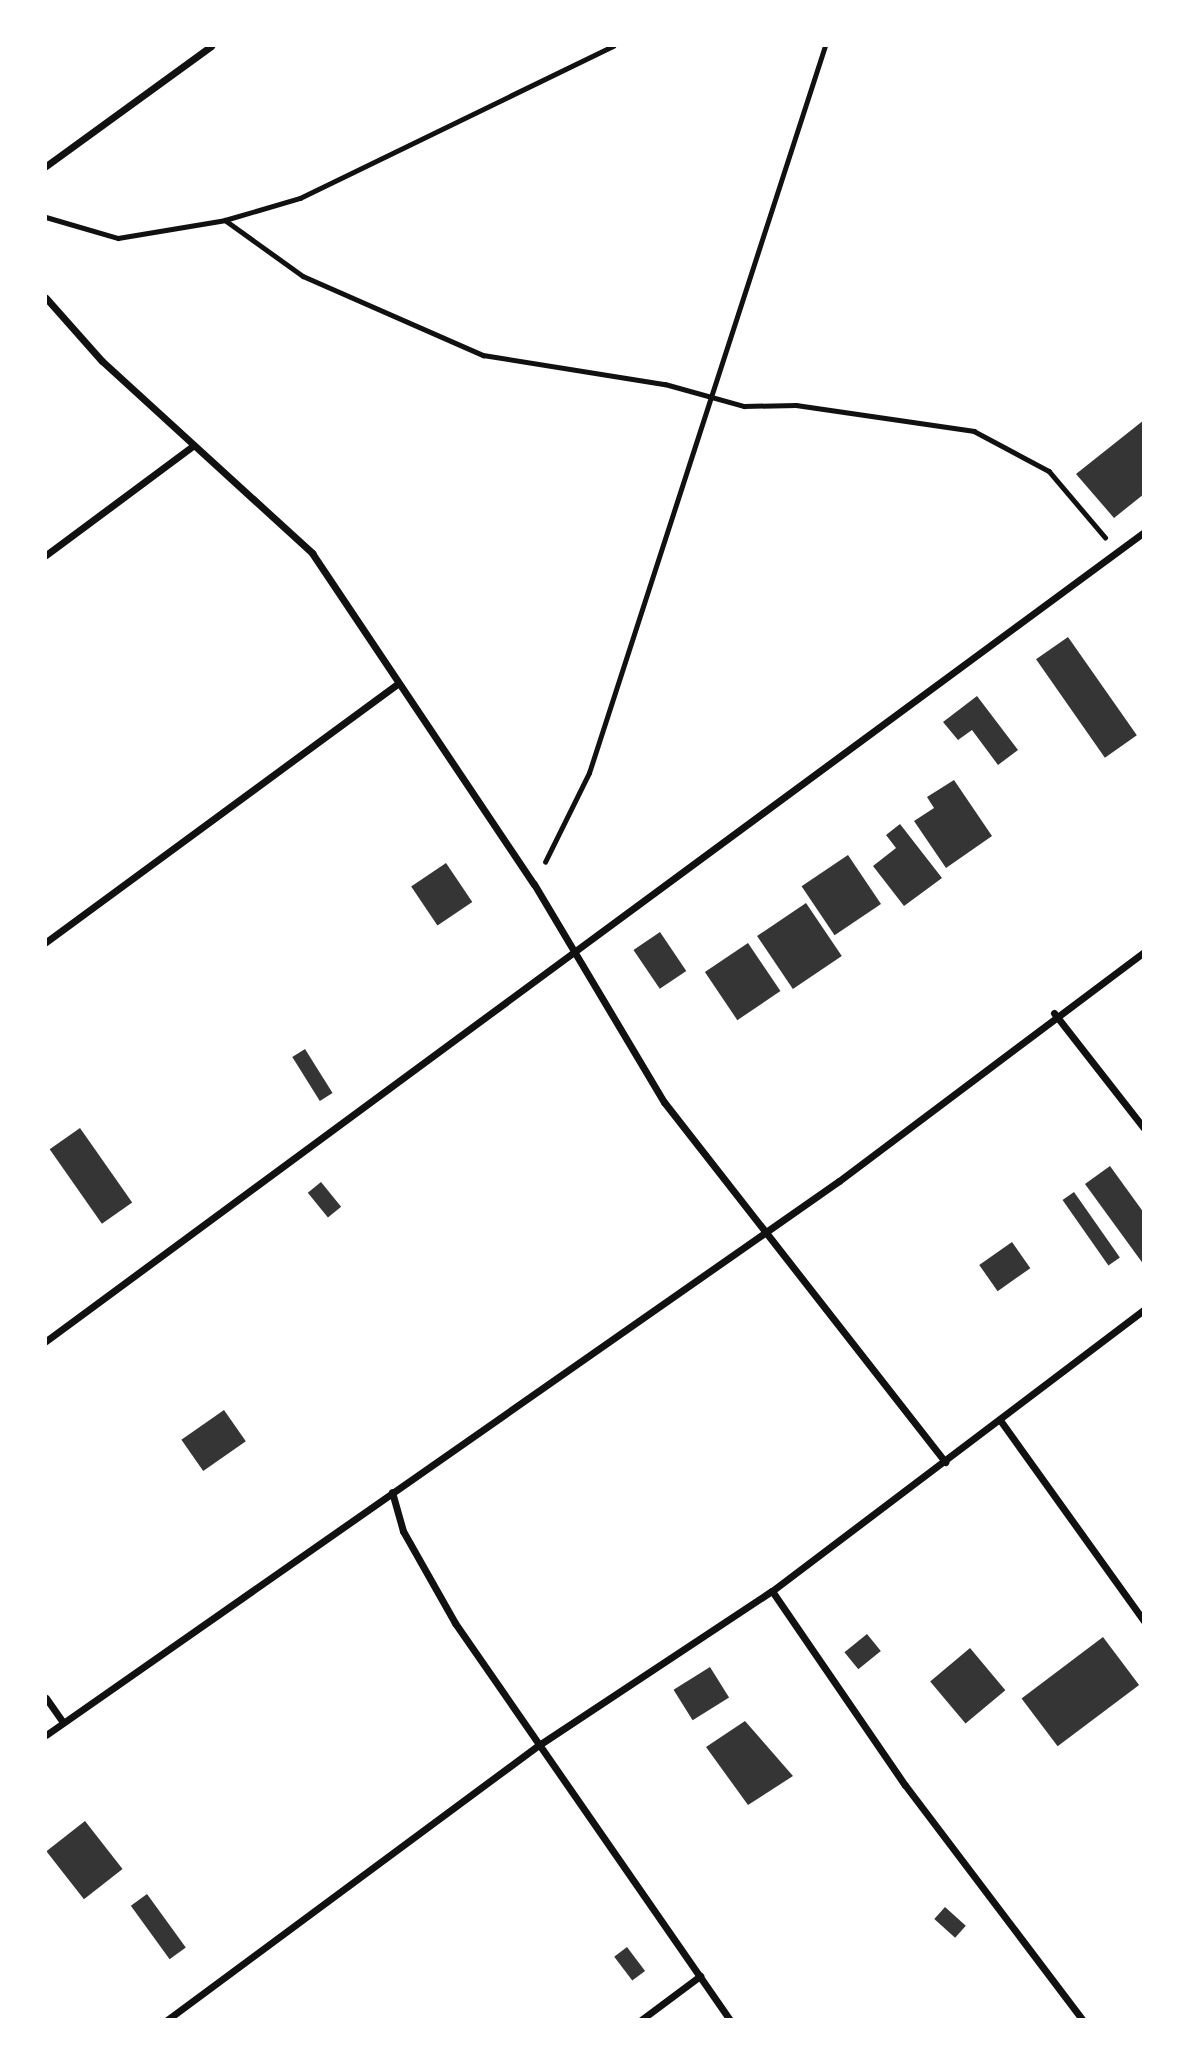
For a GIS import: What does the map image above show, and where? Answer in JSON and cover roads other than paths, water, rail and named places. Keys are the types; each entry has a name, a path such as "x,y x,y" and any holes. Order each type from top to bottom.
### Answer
{"street":[{"path":"46,166 211,46"},
{"path":"46,298 102,361 312,552 396,685 534,884 573,955 664,1102 763,1233 945,1462"},
{"path":"46,555 194,445"},
{"path":"46,1341 573,955 1143,532"},
{"path":"46,942 396,685"},
{"path":"46,1735 763,1233 1054,1013 1143,952"},
{"path":"1054,1013 1143,1128"},
{"path":"167,2020 539,1745 772,1591 1143,1310"},
{"path":"999,1420 1143,1621"},
{"path":"392,1492 421,1565 539,1745 730,2020"},
{"path":"772,1591 905,1785 1083,2020"},
{"path":"46,1698 63,1722"},
{"path":"641,2020 700,1976"}]}
